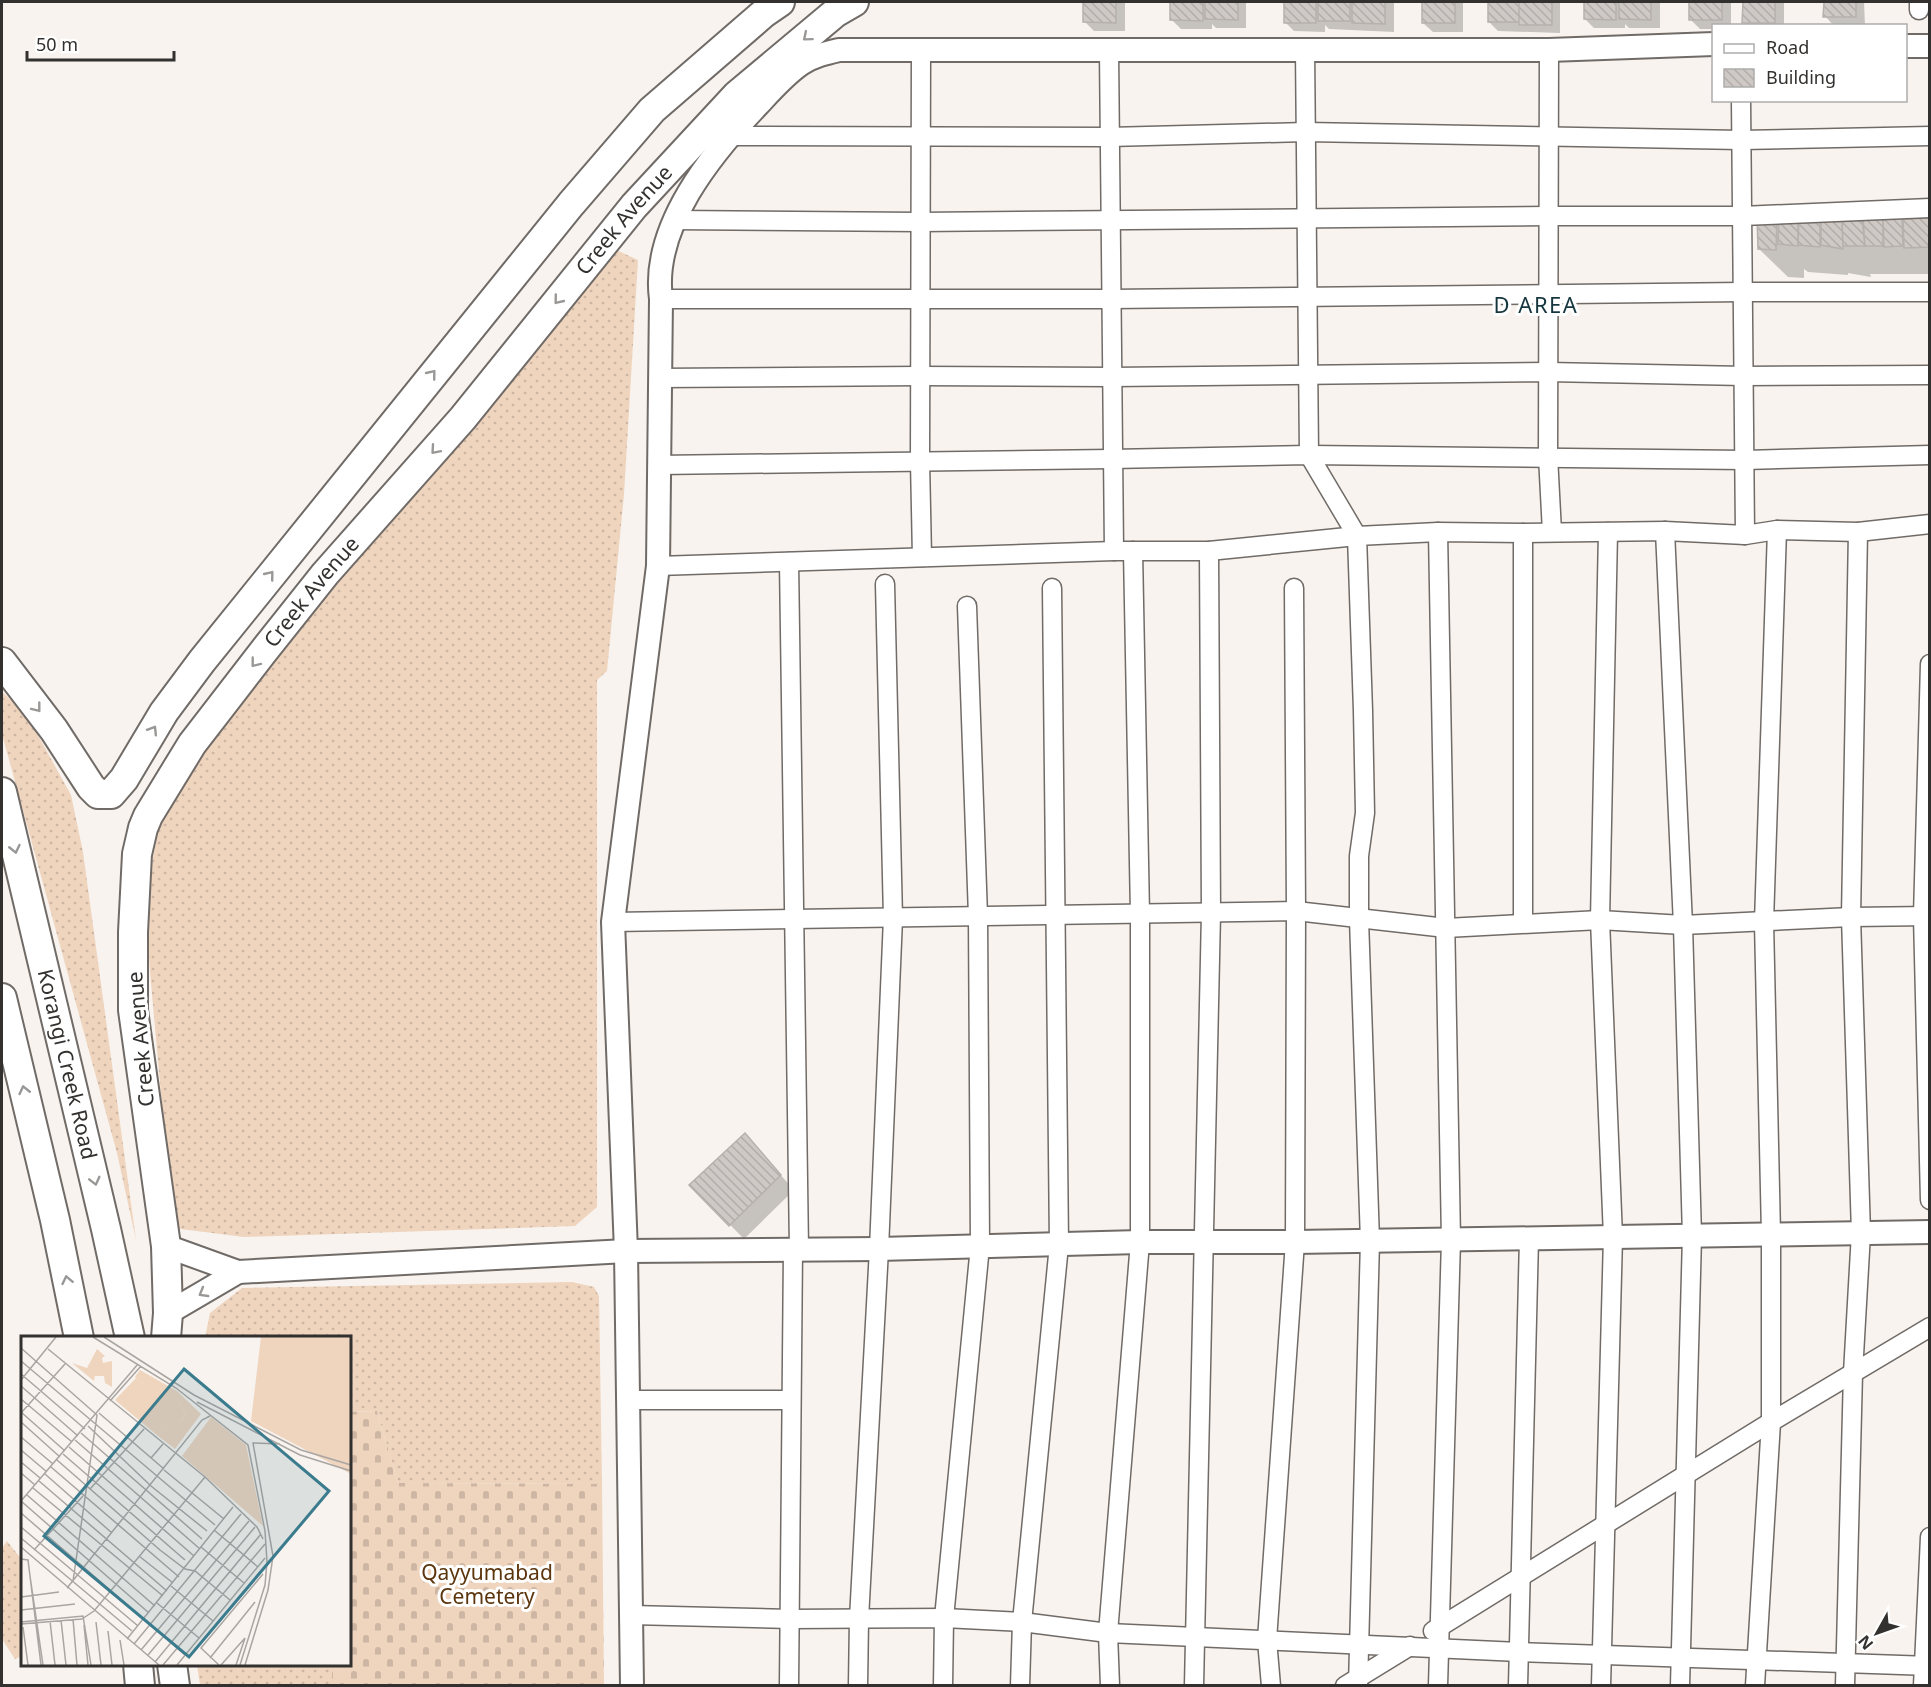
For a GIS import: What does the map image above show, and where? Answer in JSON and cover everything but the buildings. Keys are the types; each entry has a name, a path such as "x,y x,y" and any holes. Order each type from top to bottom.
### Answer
{"main road":[{"name":"Creek Avenue","path":"2,662 54,730 91,787 98,794 111,794 124,779 164,712 202,661 570,204 652,110 764,13 780,2"},
{"name":"Creek Avenue","path":"167,1325 166,1246 134,1010 133,933 137,854 142,828 148,816 192,744 325,574 463,418 633,206 737,95 835,13 854,2"},
{"name":"Korangi Creek Road","path":"2,792 130,1336"},
{"path":"2,998 55,1220 79,1336"},
{"path":"138,1666 140,1686"},
{"path":"172,1666 175,1686"}],"street":[{"path":"632,1686 626,1251 613,922 658,566 661,298 659,285 665,245 674,220 706,165 729,136 800,64 818,55 839,50 1549,50 1712,44"},
{"path":"1907,46 1929,46"},
{"path":"921,50 920,461 922,558"},
{"path":"1305,50 1309,455 1357,536 1365,813 1359,856 1359,919 1370,1241 1359,1644 1354,1683"},
{"path":"1549,50 1548,456 1552,532"},
{"path":"1109,51 1112,459 1124,551 1140,914 1140,1242 1108,1633 1110,1686"},
{"path":"1741,102 1745,535"},
{"path":"729,136 1110,136 1306,132 1742,140 1929,136"},
{"path":"674,220 920,222 1742,216 1929,208"},
{"path":"661,298 1111,300 1743,292 1929,292"},
{"path":"660,378 1308,376 1548,372 1744,376 1929,375"},
{"path":"659,465 1309,455 1745,460 1929,455"},
{"path":"658,566 1124,551 1209,551 1357,536 1438,532 1665,531 1745,535 1777,530 1858,532 1929,524"},
{"path":"1755,1686 1771,1422 1771,1234 1764,922 1777,530"},
{"path":"1665,531 1683,925 1692,1236 1680,1686"},
{"path":"1438,532 1451,1240 1438,1686"},
{"path":"1601,1686 1613,1237 1600,920 1608,532"},
{"path":"1845,1686 1853,1373 1861,1233 1851,917 1858,532"},
{"path":"1523,533 1523,923"},
{"path":"1194,1686 1211,913 1209,551"},
{"path":"789,562 795,920 796,1249 791,1400 789,1686"},
{"path":"858,1686 859,1619 879,1249 893,918 885,584"},
{"path":"1020,1686 1022,1622 1059,1245 1052,588"},
{"path":"1271,1686 1267,1640 1294,1242 1296,911 1294,588"},
{"path":"943,1686 944,1618 980,1246 978,916 967,606"},
{"path":"1929,664 1926,916 1929,1200"},
{"path":"613,922 1296,911 1446,928 1600,920 1683,925 1926,916"},
{"path":"166,1246 238,1272 626,1251 1929,1232"},
{"path":"1518,1686 1529,1238"},
{"path":"167,1325 238,1272"},
{"path":"1354,1683 1409,1646 1929,1327"},
{"path":"628,1400 791,1400"},
{"path":"1923,1686 1927,1666 1929,1537"},
{"path":"631,1615 790,1619 944,1618 1022,1622 1108,1633 1519,1652 1602,1653 1927,1666"}],"green space":[{"path":"614,249 638,260 624,494 607,671 597,680 597,1207 575,1226 244,1237 173,1228 145,899 158,831 185,775 230,713"},
{"path":"2,692 25,712 71,795 83,852 136,1240 117,1153 2,734"},
{"path":"572,1282 594,1287 599,1296 602,1484 398,1483 377,1411 351,1412 351,1336 205,1336 210,1313 242,1288"},
{"name":"Qayyumabad Cemetery","path":"377,1411 398,1483 602,1484 604,1685 332,1685 332,1666 351,1666 351,1412"},
{"path":"7,1541 21,1559 21,1656 15,1659 2,1639 2,1548"},
{"path":"197,1666 332,1666 332,1685 200,1685"}],"district":[{"name":"D AREA","path":"1536,305"}]}
